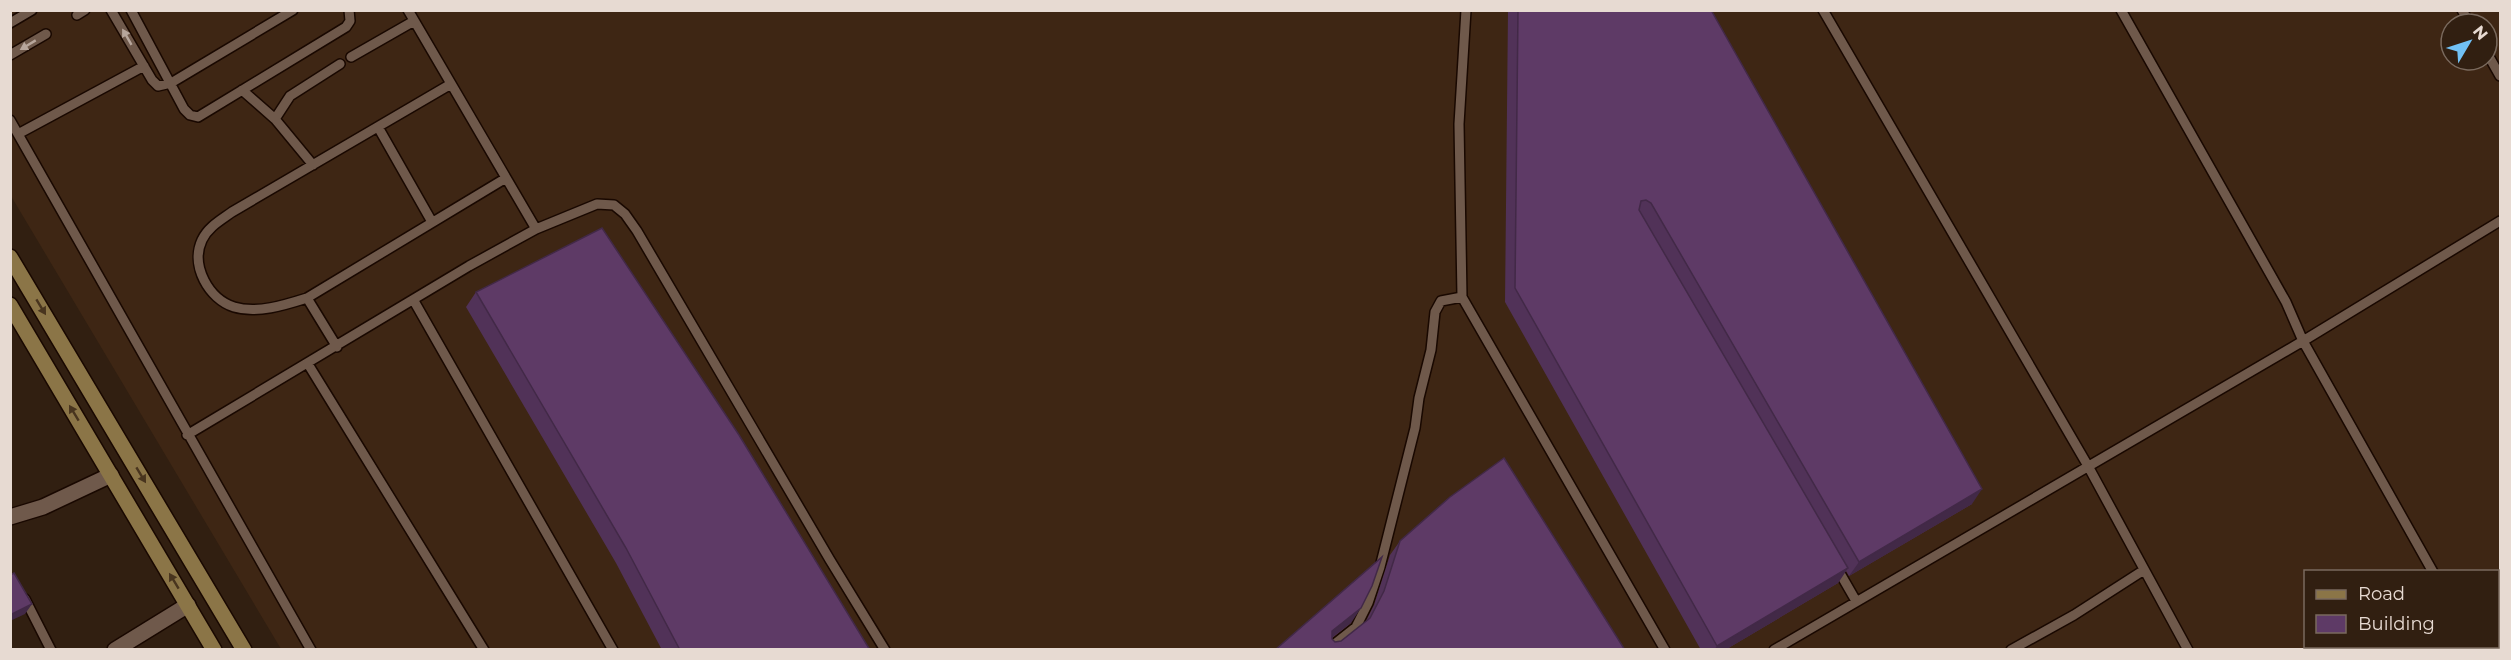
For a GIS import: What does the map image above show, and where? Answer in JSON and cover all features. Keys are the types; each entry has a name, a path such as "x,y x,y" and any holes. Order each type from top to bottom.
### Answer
{"main road":[{"path":"10,257 244,650"},
{"path":"10,305 214,650"}],"street":[{"path":"10,517 43,507 111,475"},
{"path":"115,650 188,605"}],"lane":[{"path":"10,23 32,10"},
{"path":"111,10 158,86 171,83 293,10"},
{"path":"131,10 184,109 190,115 198,117 346,27 350,21 349,10"},
{"path":"408,10 536,229"},
{"path":"1466,10 1459,124 1462,297 1665,650"},
{"path":"1823,10 1838,41 2088,466 2188,650"},
{"path":"2121,10 2286,302 2303,341 2432,570"},
{"path":"351,57 414,21"},
{"path":"10,55 46,34"},
{"path":"275,119 290,96 340,64"},
{"path":"18,134 144,66"},
{"path":"451,84 232,212 212,227 202,241 199,260 202,278 217,298 235,308 277,307 307,298 506,178"},
{"path":"242,90 275,119 313,165"},
{"path":"10,120 311,650"},
{"path":"378,127 432,222"},
{"path":"188,435 469,266 536,229 597,204 614,205 625,214 637,231 885,650"},
{"path":"1774,650 2303,341 2500,221"},
{"path":"1328,650 1356,627 1368,603 1380,567 1415,428 1419,398 1431,350 1435,312 1442,301 1462,297"},
{"path":"307,298 337,347"},
{"path":"414,301 613,650"},
{"path":"308,364 484,650"},
{"path":"1832,560 1856,601"},
{"path":"2011,650 2074,615 2144,570"},
{"path":"21,592 51,650"}],"shaded area":[{"path":"10,11 2500,11 2500,649 281,649 11,196"}],"building":[{"path":"1518,10 1711,10 1982,489 1859,562 1651,203 1646,200 1641,201 1639,210 1848,568 1717,646 1515,288"},
{"path":"602,228 739,435 870,650 680,650 626,548 476,292"},
{"path":"1504,458 1625,650 1275,650 1382,557 1361,608 1332,631 1332,639 1335,642 1341,641 1370,618 1384,591 1400,541 1450,497"},
{"path":"14,573 32,604 10,615 10,575"}]}
